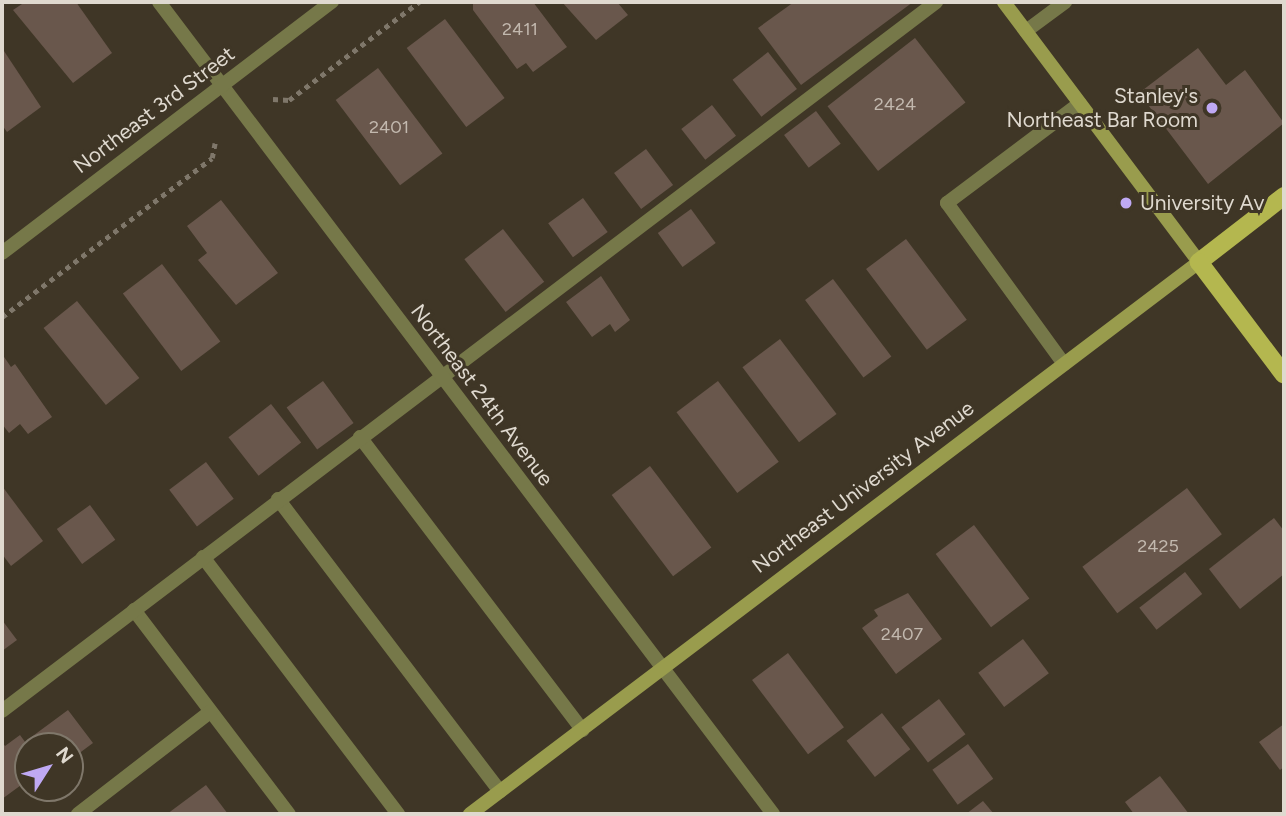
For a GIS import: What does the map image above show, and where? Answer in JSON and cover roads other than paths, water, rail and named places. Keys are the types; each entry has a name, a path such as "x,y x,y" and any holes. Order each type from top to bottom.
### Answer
{"main road":[{"path":"1004,2 1284,374"},
{"name":"Northeast University Avenue","path":"470,814 1284,196"}],"street":[{"name":"Northeast 24th Avenue","path":"159,2 773,814"},
{"name":"Northeast 3rd Street","path":"2,253 332,2"},
{"path":"2,711 440,374 936,2"},
{"path":"1026,31 1065,2"},
{"path":"1064,364 947,203 1080,103"},
{"path":"360,437 582,730"},
{"path":"278,499 500,791"},
{"path":"203,557 398,814"},
{"path":"134,610 289,814"},
{"path":"78,814 210,712"}],"place":[{"name":"Stanley's Northeast Bar Room","path":"1212,108"},
{"name":"University Av","path":"1126,203"}]}
